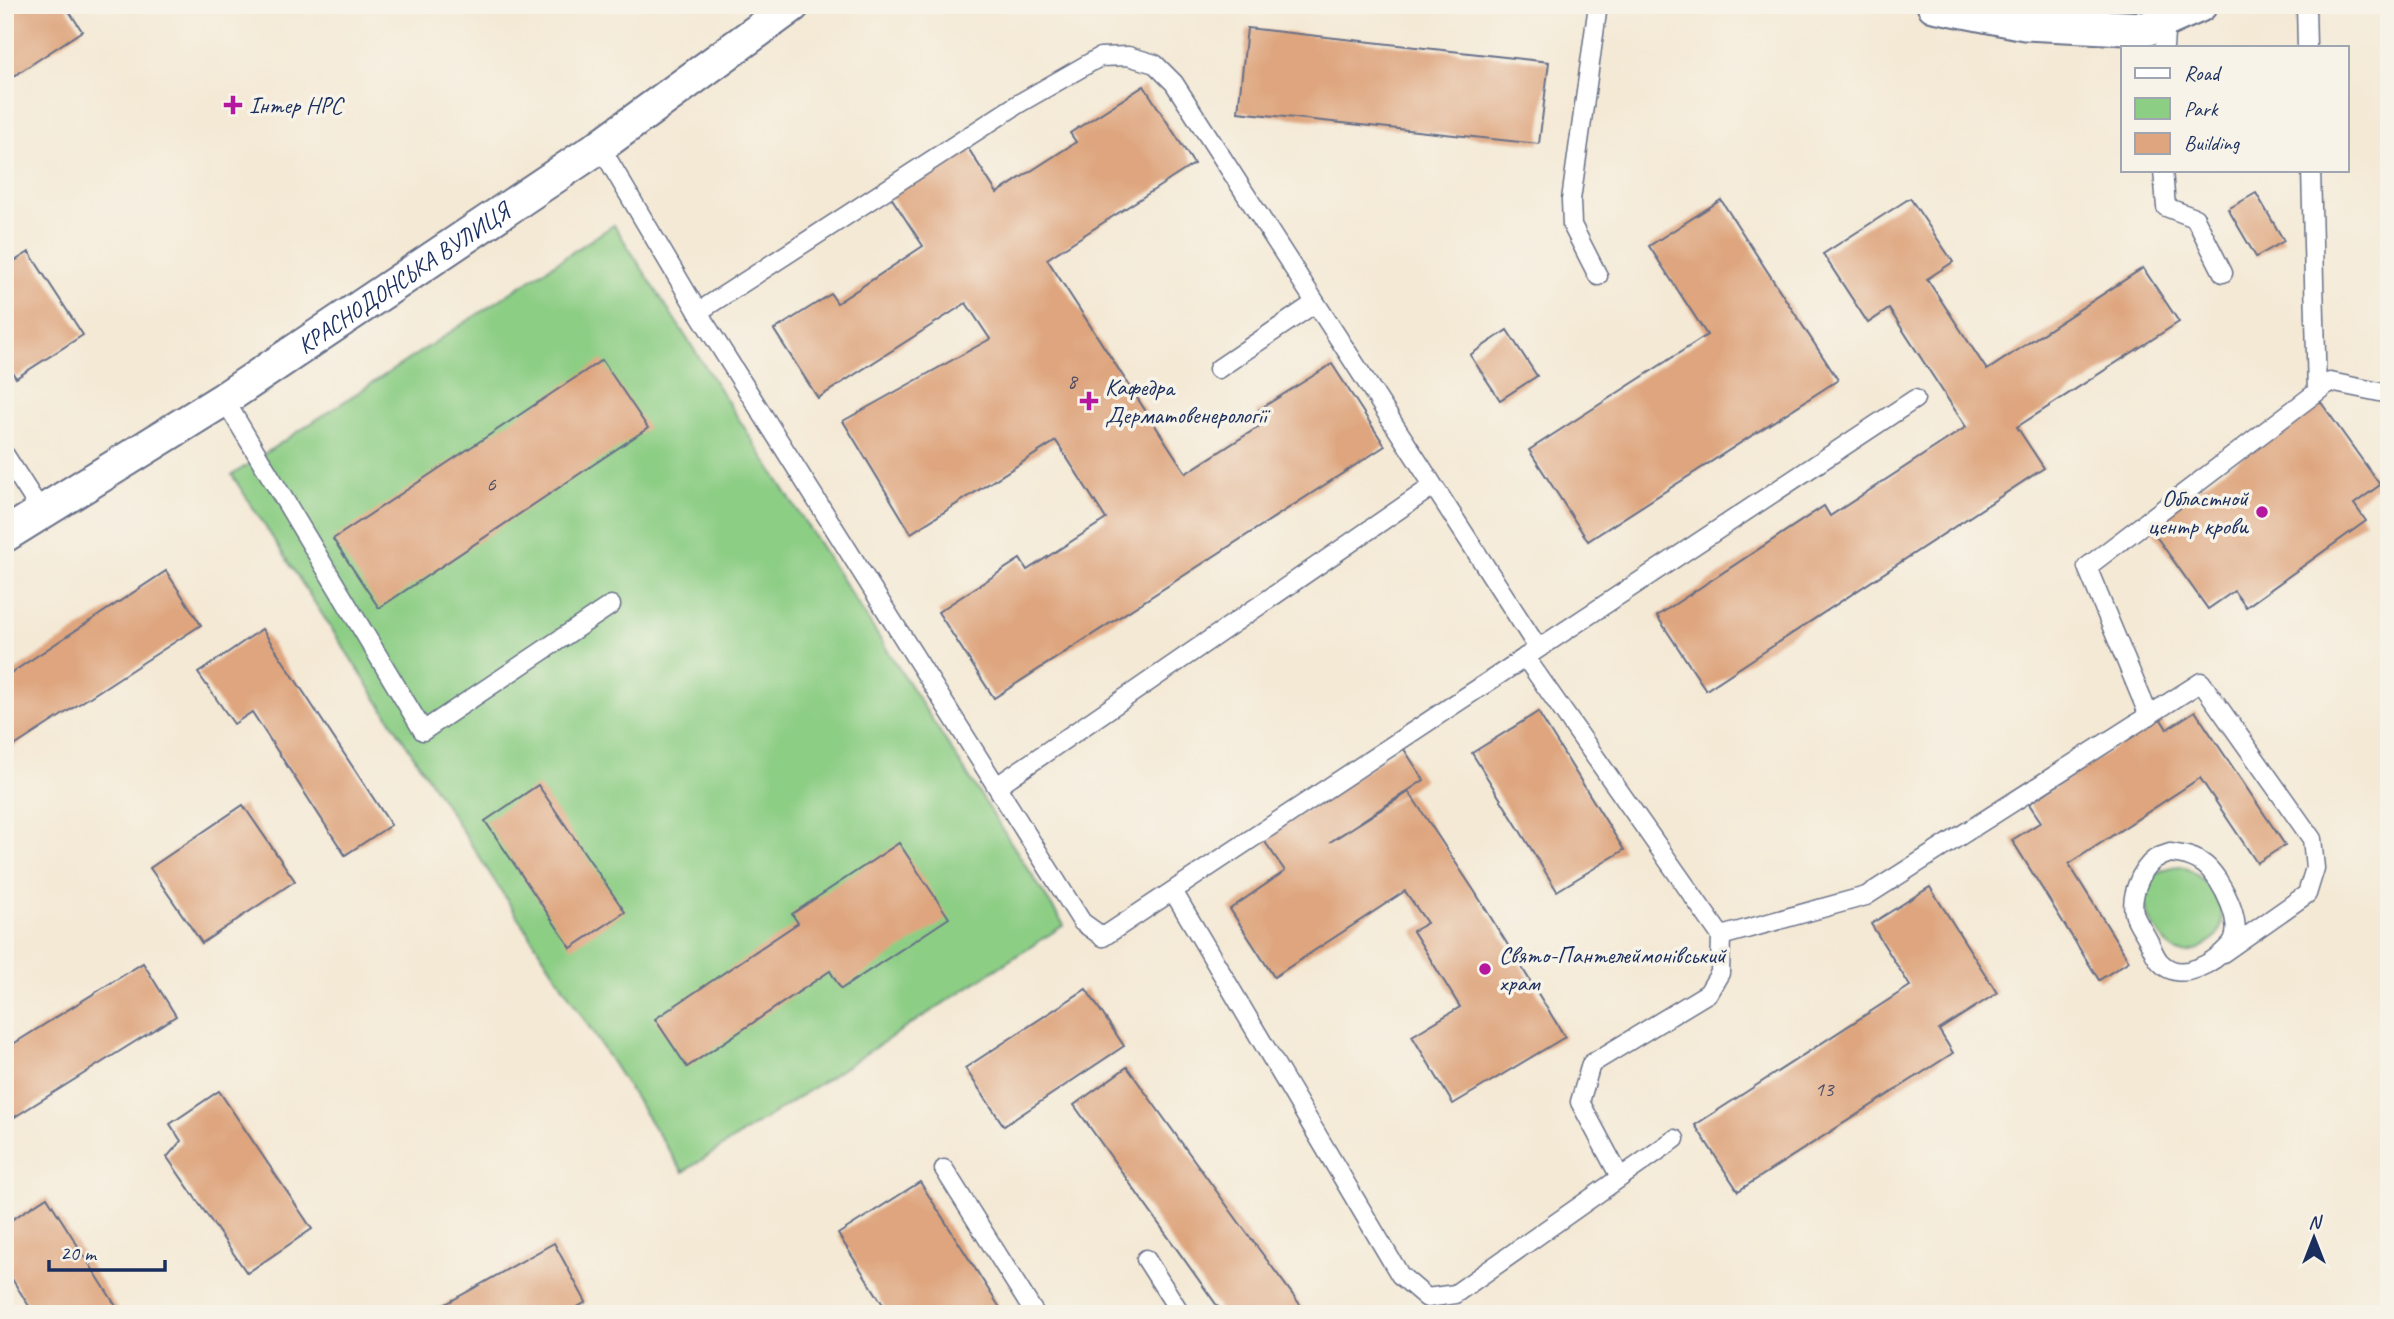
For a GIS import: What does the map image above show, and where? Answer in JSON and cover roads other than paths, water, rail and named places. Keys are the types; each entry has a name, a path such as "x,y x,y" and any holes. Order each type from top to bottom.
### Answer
{"street":[{"name":"КРАСНОДОНСЬКА ВУЛИЦЯ","path":"5,535 225,399 600,146 793,5"},
{"path":"1934,5 2025,23 2146,29 2165,34 2200,5"}],"lane":[{"path":"1598,5 1571,200 1572,225 1598,276"},
{"path":"2306,5 2307,46"},
{"path":"698,312 1018,104 1100,57 1128,56 1155,64 1174,83 1433,486 1532,653 1721,936 1720,973 1708,993 1591,1065 1580,1102 1620,1177"},
{"path":"600,146 698,312 1082,922 1103,937 1915,399"},
{"path":"2163,172 2166,207 2195,218 2223,273"},
{"path":"2311,172 2317,392"},
{"path":"1218,369 1315,303"},
{"path":"2149,716 2087,567 2330,382 2389,394"},
{"path":"225,399 423,731 611,605"},
{"path":"5,455 41,511"},
{"path":"997,786 1433,486"},
{"path":"1721,936 1866,896 2201,682 2312,839 2315,868 2307,894 2223,953 2196,970 2177,972 2161,964 2134,914 2135,893 2142,874 2155,859 2170,853 2190,856 2207,866 2229,899 2236,925 2234,941 2223,953"},
{"path":"1173,891 1400,1275 1427,1298 1455,1294 1675,1139"},
{"path":"944,1169 1035,1314"},
{"path":"1146,1259 1181,1314"}],"place":[{"name":"Інтер НРС","path":"233,105"},
{"name":"Кафедра Дерматовенерології","path":"1089,401"},
{"name":"Областной центр крови","path":"2262,512"},
{"name":"Свято-Пантелеймонівський храм","path":"1485,969"}]}
